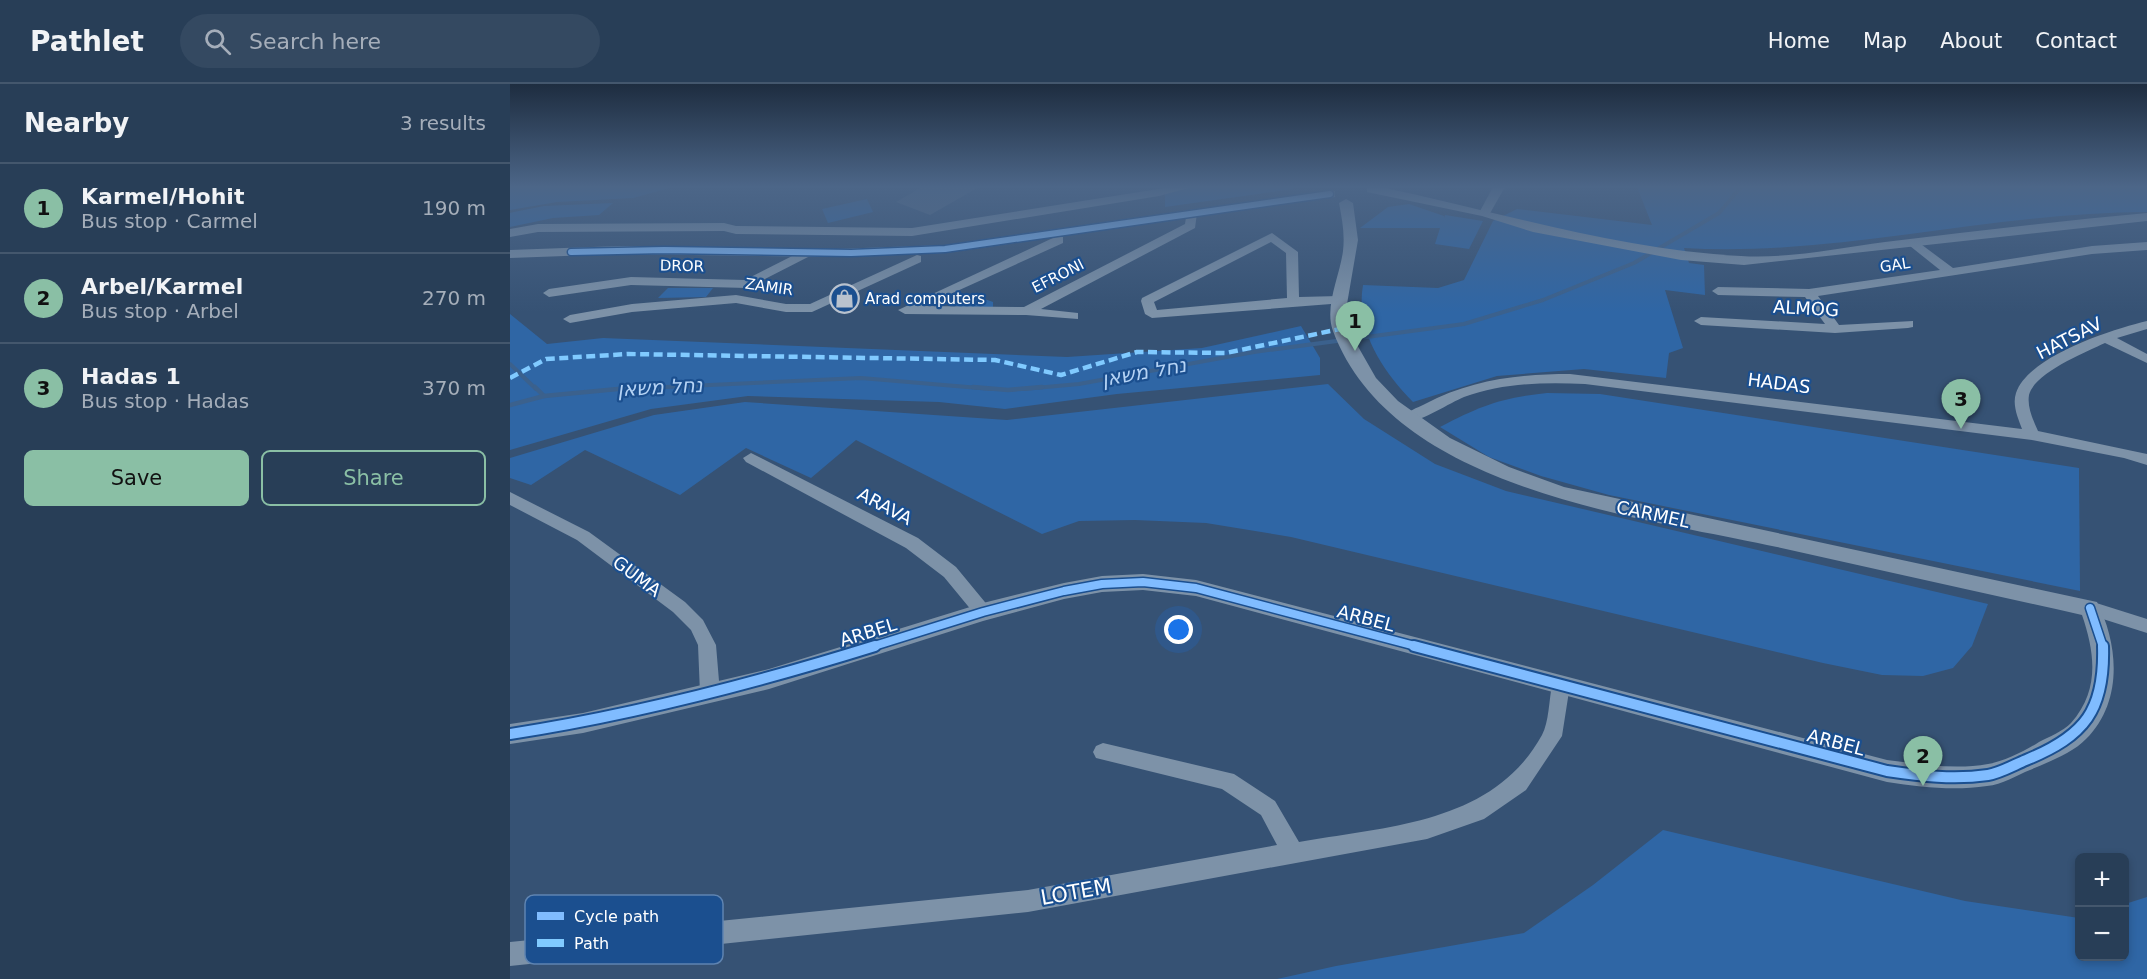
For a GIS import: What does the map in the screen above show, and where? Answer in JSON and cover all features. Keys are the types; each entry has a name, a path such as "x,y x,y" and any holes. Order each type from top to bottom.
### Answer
{"street":[{"path":"731,229 912,232 933,229"},
{"path":"510,254 629,249 891,253 945,249 1083,229"},
{"name":"EFRONI","path":"1059,240 905,310 1026,311 1186,229"},
{"name":"CARMEL","path":"1354,229 1339,300 1340,329 1365,378 1383,398 1464,454 1492,468 1562,493 2090,608 2147,626"},
{"path":"1537,229 1681,256 1744,261 1809,256 2026,229"},
{"path":"1293,301 1292,252 1272,237 1147,302 1152,314 1293,301 1339,300"},
{"path":"1914,243 1951,273"},
{"name":"GAL","path":"1718,291 1809,292 1951,273 2092,250 2147,246"},
{"path":"510,263 571,252"},
{"name":"DROR","path":"549,292 631,281 747,284 806,253"},
{"name":"ZAMIR","path":"570,319 632,308 736,299 786,308 812,308 917,259"},
{"path":"736,299 747,284"},
{"path":"1809,292 1835,329"},
{"path":"1026,311 1073,316"},
{"name":"ALMOG","path":"1701,321 1835,329 1908,324"},
{"name":"HATSAV","path":"2032,435 2022,409 2023,391 2034,377 2105,338 2147,325"},
{"path":"2105,338 2147,359"},
{"name":"HADAS","path":"1409,418 1462,392 1501,382 1542,377 1585,378 2032,435 2125,453 2147,460"},
{"name":"ARAVA","path":"751,458 912,543 950,572 983,612"},
{"name":"GUMA","path":"510,498 583,536 679,607 697,625 706,645 710,693"},
{"name":"ARBEL","path":"510,734 583,723 769,678 983,612 1064,591 1102,584 1143,582 1196,588 1887,771 1937,778 1990,775 2041,754 2078,732 2096,706 2104,677 2103,645 2090,608"},
{"name":"LOTEM","path":"723,932 1028,901 1427,829 1477,812 1519,783 1552,736 1561,685"},
{"path":"1103,752 1227,781 1268,808 1294,854"},
{"name":"LOTEM","path":"510,954 525,952"}],"shaded area":[{"path":"1440,229 1479,229 1469,249 1435,244"},
{"path":"1489,229 1954,229 1800,246 1742,249 1684,248 1689,263 1704,265 1705,295 1665,290 1683,348 1669,353 1666,378 1584,369 1497,376 1413,402 1391,377 1367,334 1363,318 1363,285 1438,288 1464,280"},
{"path":"668,288 713,288 706,297 658,298"},
{"path":"962,294 993,302 993,308 963,310 947,301"},
{"path":"510,314 547,344 603,338 1067,357 1202,348 1301,326 1320,358 1320,375 1117,394 1005,409 939,402 748,396 651,409 510,450"},
{"path":"1328,384 1364,419 1435,464 1506,491 1988,604 1972,646 1953,668 1923,676 1882,675 1291,537 1206,523 1135,520 1079,521 1042,534 856,440 811,478 746,448 680,495 585,450 531,485 510,478 510,458 654,415 745,402 1007,420"},
{"path":"1547,393 1600,394 2079,468 2080,591 1609,495 1541,476 1489,457 1440,427 1492,404 1517,397"},
{"path":"1663,830 1965,901 2075,917 2075,961 2129,961 2129,903 2147,897 2147,979 1277,979 1336,966 1524,933 1593,885"}],"waterway":[{"name":"נחל משאן","path":"1024,389 1079,384 1254,352 1464,324 1543,300 1634,263 1692,229"},
{"path":"510,364 536,389"},
{"name":"נחל משאן","path":"623,389 861,378 991,389"},
{"path":"535,387 544,396"},
{"name":"נחל משאן","path":"544,396 639,387"},
{"name":"נחל משאן","path":"973,387 1008,390 1042,387"},
{"name":"נחל משאן","path":"510,405 544,396"}],"marked path":[{"path":"510,378 546,359 628,354 995,360 1061,375 1137,352 1226,353 1340,329"}],"cycle path":[{"path":"571,252 618,250 898,252 945,249 1087,229"},
{"path":"510,734 583,723 769,679 983,612 1064,591 1102,584 1143,582 1196,588 1887,771 1937,778 1990,775 2041,754 2078,732 2095,706 2104,677 2103,645 2090,608"}],"place":[{"name":"Arad computers","path":"844,299"},
{"name":"Karmel/Hohit","path":"1355,351"},
{"name":"Hadas 1","path":"1961,429"},
{"name":"Arbel/Karmel","path":"1923,786"}]}
